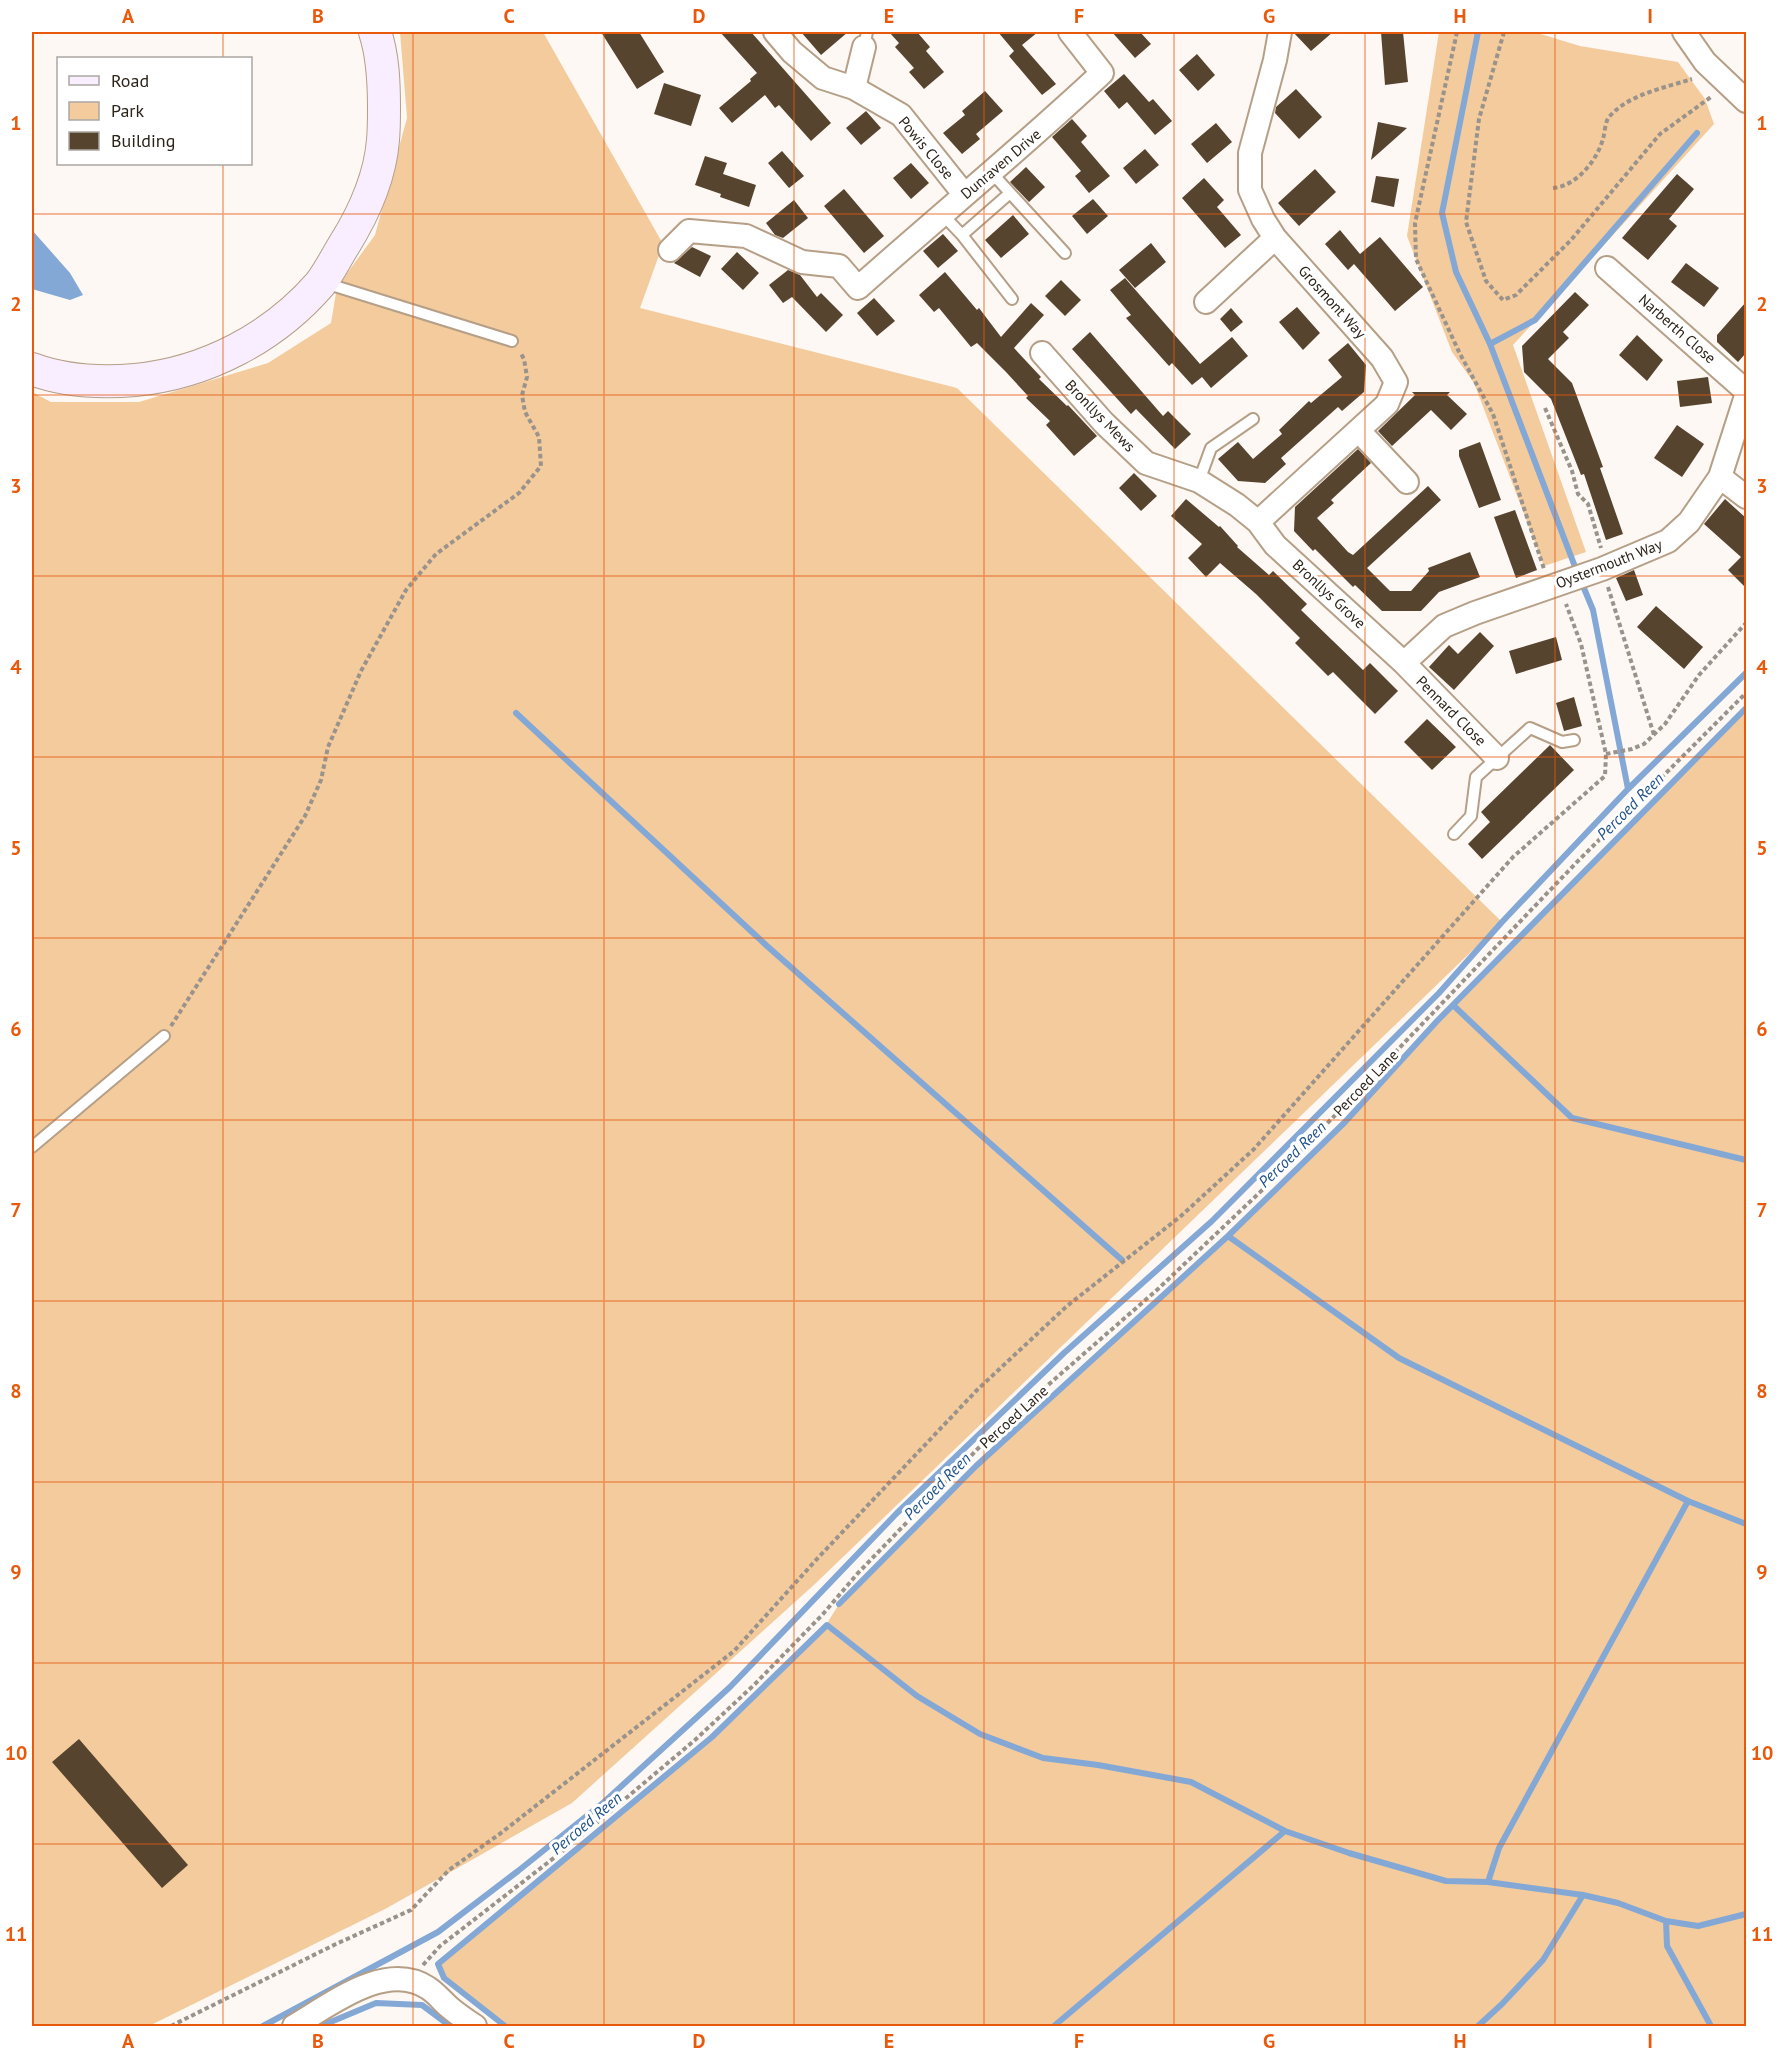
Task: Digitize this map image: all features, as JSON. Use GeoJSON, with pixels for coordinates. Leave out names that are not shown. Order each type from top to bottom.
{"type":"FeatureCollection","features":[{"type":"Feature","properties":{"kind":"street"},"geometry":{"type":"LineString","coordinates":[[32,369],[81,380],[120,381],[164,377],[204,364],[255,340],[294,312],[321,282],[362,218],[376,177],[383,140],[384,88],[380,46],[375,32]]}},
{"type":"Feature","properties":{"kind":"street","name":"Powis Close"},"geometry":{"type":"LineString","coordinates":[[775,32],[792,52],[823,78],[854,87],[901,115],[964,194]]}},
{"type":"Feature","properties":{"kind":"street","name":"Dunraven Drive"},"geometry":{"type":"LineString","coordinates":[[670,250],[689,231],[746,236],[802,262],[840,266],[858,288],[964,194],[1044,128],[1102,73],[1070,32]]}},
{"type":"Feature","properties":{"kind":"street","name":"Grosmont Way"},"geometry":{"type":"LineString","coordinates":[[1258,522],[1387,404],[1396,382],[1382,358],[1275,238],[1263,219],[1250,190],[1250,153],[1275,60],[1280,32]]}},
{"type":"Feature","properties":{"kind":"street"},"geometry":{"type":"LineString","coordinates":[[1684,32],[1705,62],[1740,90]]}},
{"type":"Feature","properties":{"kind":"street"},"geometry":{"type":"LineString","coordinates":[[854,87],[866,39]]}},
{"type":"Feature","properties":{"kind":"street"},"geometry":{"type":"LineString","coordinates":[[1206,302],[1275,238]]}},
{"type":"Feature","properties":{"kind":"street","name":"Narberth Close"},"geometry":{"type":"LineString","coordinates":[[1607,268],[1746,391]]}},
{"type":"Feature","properties":{"kind":"street","name":"Bronllys Mews"},"geometry":{"type":"LineString","coordinates":[[1042,353],[1104,423],[1146,463],[1199,481],[1258,522]]}},
{"type":"Feature","properties":{"kind":"street","name":"Oystermouth Way"},"geometry":{"type":"LineString","coordinates":[[1404,663],[1444,626],[1605,568],[1668,541],[1689,522],[1719,477],[1746,396]]}},
{"type":"Feature","properties":{"kind":"street"},"geometry":{"type":"LineString","coordinates":[[1359,431],[1407,482]]}},
{"type":"Feature","properties":{"kind":"street"},"geometry":{"type":"LineString","coordinates":[[1719,477],[1746,497]]}},
{"type":"Feature","properties":{"kind":"street","name":"Bronllys Grove"},"geometry":{"type":"LineString","coordinates":[[1258,522],[1275,545],[1404,663]]}},
{"type":"Feature","properties":{"kind":"street","name":"Pennard Close"},"geometry":{"type":"LineString","coordinates":[[1404,663],[1497,758]]}},
{"type":"Feature","properties":{"kind":"street"},"geometry":{"type":"LineString","coordinates":[[294,2026],[373,1982],[400,1979],[427,1988],[475,2026]]}},
{"type":"Feature","properties":{"kind":"lane"},"geometry":{"type":"LineString","coordinates":[[991,172],[1065,253]]}},
{"type":"Feature","properties":{"kind":"lane"},"geometry":{"type":"LineString","coordinates":[[962,235],[1010,193]]}},
{"type":"Feature","properties":{"kind":"lane"},"geometry":{"type":"LineString","coordinates":[[942,213],[1012,299]]}},
{"type":"Feature","properties":{"kind":"lane"},"geometry":{"type":"LineString","coordinates":[[321,282],[512,341]]}},
{"type":"Feature","properties":{"kind":"lane"},"geometry":{"type":"LineString","coordinates":[[1199,481],[1212,448],[1253,419]]}},
{"type":"Feature","properties":{"kind":"lane"},"geometry":{"type":"LineString","coordinates":[[1454,834],[1472,816],[1476,777],[1530,728],[1562,742],[1574,740]]}},
{"type":"Feature","properties":{"kind":"lane"},"geometry":{"type":"LineString","coordinates":[[32,1147],[164,1036]]}},
{"type":"Feature","properties":{"kind":"path"},"geometry":{"type":"LineString","coordinates":[[171,2026],[336,1944],[411,1910],[449,1870],[501,1833],[734,1651],[816,1560],[977,1390],[1067,1306],[1181,1216],[1254,1149],[1513,857],[1605,776],[1606,754],[1581,644],[1550,587],[1493,414],[1460,354],[1416,259],[1415,223],[1456,32]]}},
{"type":"Feature","properties":{"kind":"path"},"geometry":{"type":"LineString","coordinates":[[1504,32],[1479,120],[1466,222],[1486,281],[1503,300],[1516,295],[1571,240],[1660,134],[1740,90]]}},
{"type":"Feature","properties":{"kind":"path"},"geometry":{"type":"LineString","coordinates":[[1553,188],[1570,182],[1584,172],[1596,157],[1604,139],[1607,118],[1633,98],[1695,78],[1705,62]]}},
{"type":"Feature","properties":{"kind":"path"},"geometry":{"type":"LineString","coordinates":[[164,1036],[305,816],[321,780],[328,747],[356,682],[405,590],[436,554],[519,493],[541,466],[538,437],[525,412],[522,394],[527,377],[524,359],[512,341]]}},
{"type":"Feature","properties":{"kind":"path"},"geometry":{"type":"LineString","coordinates":[[1545,408],[1572,471],[1578,494],[1588,504],[1605,568],[1606,582],[1654,735]]}},
{"type":"Feature","properties":{"kind":"path"},"geometry":{"type":"LineString","coordinates":[[1606,754],[1632,749],[1644,744],[1654,735],[1665,724],[1699,675],[1746,623]]}},
{"type":"Feature","properties":{"kind":"path","name":"Percoed Lane"},"geometry":{"type":"LineString","coordinates":[[400,1979],[568,1847],[695,1740],[755,1684],[993,1433],[1158,1289],[1276,1177],[1576,863],[1746,693]]}},
{"type":"Feature","properties":{"kind":"green space"},"geometry":{"type":"Polygon","coordinates":[[[400,32],[543,32],[663,244],[640,308],[957,388],[1502,922],[816,1583],[572,1803],[387,1908],[149,2026],[32,2026],[32,392],[51,402],[139,402],[268,363],[331,323],[337,287],[375,235],[407,118],[400,32]]]}},
{"type":"Feature","properties":{"kind":"green space"},"geometry":{"type":"Polygon","coordinates":[[[1439,32],[1534,32],[1580,46],[1678,62],[1705,99],[1714,124],[1513,345],[1586,552],[1544,566],[1474,383],[1452,352],[1407,236],[1439,32]]]}},
{"type":"Feature","properties":{"kind":"green space"},"geometry":{"type":"Polygon","coordinates":[[[1746,708],[1746,2026],[505,2026],[444,1978],[438,1964],[712,1737],[826,1625],[839,1604],[976,1466],[1228,1236],[1345,1122],[1438,1020],[1746,708]]]}},
{"type":"Feature","properties":{"kind":"water"},"geometry":{"type":"Polygon","coordinates":[[[32,230],[70,273],[83,295],[70,300],[32,289],[32,230]]]}},
{"type":"Feature","properties":{"kind":"building"},"geometry":{"type":"Polygon","coordinates":[[[601,32],[639,32],[664,72],[637,89],[601,32]]]}},
{"type":"Feature","properties":{"kind":"building"},"geometry":{"type":"Polygon","coordinates":[[[720,32],[751,32],[831,123],[811,141],[779,105],[775,108],[765,95],[732,123],[719,108],[751,81],[750,79],[757,73],[720,32]]]}},
{"type":"Feature","properties":{"kind":"building"},"geometry":{"type":"Polygon","coordinates":[[[801,32],[848,32],[821,55],[801,32]]]}},
{"type":"Feature","properties":{"kind":"building"},"geometry":{"type":"Polygon","coordinates":[[[889,32],[917,32],[930,47],[926,51],[944,72],[924,89],[909,72],[914,68],[895,47],[899,43],[889,32]]]}},
{"type":"Feature","properties":{"kind":"building"},"geometry":{"type":"Polygon","coordinates":[[[998,32],[1038,32],[1022,45],[1056,84],[1042,95],[1009,56],[1014,51],[998,32]]]}},
{"type":"Feature","properties":{"kind":"building"},"geometry":{"type":"Polygon","coordinates":[[[1112,32],[1140,32],[1151,44],[1135,58],[1112,32]]]}},
{"type":"Feature","properties":{"kind":"building"},"geometry":{"type":"Polygon","coordinates":[[[1293,32],[1333,32],[1311,51],[1293,32]]]}},
{"type":"Feature","properties":{"kind":"building"},"geometry":{"type":"Polygon","coordinates":[[[1381,32],[1403,32],[1408,82],[1385,85],[1381,32]]]}},
{"type":"Feature","properties":{"kind":"building"},"geometry":{"type":"Polygon","coordinates":[[[1197,54],[1215,75],[1198,91],[1179,70],[1197,54]]]}},
{"type":"Feature","properties":{"kind":"building"},"geometry":{"type":"Polygon","coordinates":[[[1124,74],[1149,102],[1153,99],[1172,121],[1155,135],[1127,102],[1119,109],[1104,91],[1124,74]]]}},
{"type":"Feature","properties":{"kind":"building"},"geometry":{"type":"Polygon","coordinates":[[[664,83],[701,95],[691,126],[654,114],[664,83]]]}},
{"type":"Feature","properties":{"kind":"building"},"geometry":{"type":"Polygon","coordinates":[[[1296,89],[1322,117],[1299,139],[1275,113],[1276,107],[1296,89]]]}},
{"type":"Feature","properties":{"kind":"building"},"geometry":{"type":"Polygon","coordinates":[[[985,91],[1003,111],[976,134],[980,139],[962,154],[943,133],[965,115],[962,111],[985,91]]]}},
{"type":"Feature","properties":{"kind":"building"},"geometry":{"type":"Polygon","coordinates":[[[866,111],[881,128],[861,145],[846,128],[866,111]]]}},
{"type":"Feature","properties":{"kind":"building"},"geometry":{"type":"Polygon","coordinates":[[[1072,119],[1087,136],[1081,142],[1110,176],[1089,193],[1075,176],[1081,171],[1052,137],[1072,119]]]}},
{"type":"Feature","properties":{"kind":"building"},"geometry":{"type":"Polygon","coordinates":[[[1378,122],[1407,128],[1371,160],[1378,122]]]}},
{"type":"Feature","properties":{"kind":"building"},"geometry":{"type":"Polygon","coordinates":[[[1216,123],[1232,142],[1207,163],[1191,144],[1216,123]]]}},
{"type":"Feature","properties":{"kind":"building"},"geometry":{"type":"Polygon","coordinates":[[[1145,149],[1159,165],[1136,184],[1123,168],[1145,149]]]}},
{"type":"Feature","properties":{"kind":"building"},"geometry":{"type":"Polygon","coordinates":[[[782,151],[804,176],[789,188],[768,163],[782,151]]]}},
{"type":"Feature","properties":{"kind":"building"},"geometry":{"type":"Polygon","coordinates":[[[705,156],[727,163],[723,174],[756,185],[749,207],[695,185],[705,156]]]}},
{"type":"Feature","properties":{"kind":"building"},"geometry":{"type":"Polygon","coordinates":[[[911,163],[929,183],[911,199],[893,178],[911,163]]]}},
{"type":"Feature","properties":{"kind":"building"},"geometry":{"type":"Polygon","coordinates":[[[1026,167],[1045,187],[1029,202],[1010,182],[1026,167]]]}},
{"type":"Feature","properties":{"kind":"building"},"geometry":{"type":"Polygon","coordinates":[[[1315,169],[1336,192],[1299,226],[1278,203],[1315,169]]]}},
{"type":"Feature","properties":{"kind":"building"},"geometry":{"type":"Polygon","coordinates":[[[1677,174],[1694,189],[1669,219],[1677,226],[1648,260],[1622,238],[1677,174]]]}},
{"type":"Feature","properties":{"kind":"building"},"geometry":{"type":"Polygon","coordinates":[[[1376,176],[1399,179],[1394,207],[1371,202],[1376,176]]]}},
{"type":"Feature","properties":{"kind":"building"},"geometry":{"type":"Polygon","coordinates":[[[1204,178],[1224,200],[1217,207],[1241,235],[1225,248],[1182,198],[1204,178]]]}},
{"type":"Feature","properties":{"kind":"building"},"geometry":{"type":"Polygon","coordinates":[[[844,189],[884,236],[864,253],[824,206],[844,189]]]}},
{"type":"Feature","properties":{"kind":"building"},"geometry":{"type":"Polygon","coordinates":[[[1093,199],[1108,216],[1087,234],[1072,216],[1093,199]]]}},
{"type":"Feature","properties":{"kind":"building"},"geometry":{"type":"Polygon","coordinates":[[[794,200],[808,218],[783,238],[775,235],[766,223],[794,200]]]}},
{"type":"Feature","properties":{"kind":"building"},"geometry":{"type":"Polygon","coordinates":[[[1013,215],[1029,234],[1001,258],[985,240],[1013,215]]]}},
{"type":"Feature","properties":{"kind":"building"},"geometry":{"type":"Polygon","coordinates":[[[1340,230],[1360,254],[1380,237],[1423,287],[1395,311],[1354,264],[1348,270],[1325,244],[1340,230]]]}},
{"type":"Feature","properties":{"kind":"building"},"geometry":{"type":"Polygon","coordinates":[[[943,234],[958,251],[938,268],[923,251],[943,234]]]}},
{"type":"Feature","properties":{"kind":"building"},"geometry":{"type":"Polygon","coordinates":[[[1151,243],[1166,262],[1135,288],[1119,270],[1151,243]]]}},
{"type":"Feature","properties":{"kind":"building"},"geometry":{"type":"Polygon","coordinates":[[[692,247],[711,256],[700,277],[674,263],[692,247]]]}},
{"type":"Feature","properties":{"kind":"building"},"geometry":{"type":"Polygon","coordinates":[[[737,252],[759,273],[743,290],[721,269],[737,252]]]}},
{"type":"Feature","properties":{"kind":"building"},"geometry":{"type":"Polygon","coordinates":[[[1686,263],[1719,288],[1704,307],[1671,282],[1686,263]]]}},
{"type":"Feature","properties":{"kind":"building"},"geometry":{"type":"Polygon","coordinates":[[[788,270],[800,275],[817,297],[821,293],[843,315],[826,332],[792,297],[783,303],[769,285],[788,270]]]}},
{"type":"Feature","properties":{"kind":"building"},"geometry":{"type":"Polygon","coordinates":[[[945,272],[977,310],[979,308],[1001,337],[1031,303],[1044,315],[1014,348],[1041,377],[1039,379],[1097,436],[1074,456],[1046,425],[1050,421],[1026,398],[1028,396],[1006,372],[977,343],[971,347],[939,308],[934,312],[919,295],[945,272]]]}},
{"type":"Feature","properties":{"kind":"building"},"geometry":{"type":"Polygon","coordinates":[[[1125,278],[1200,364],[1232,337],[1248,356],[1211,388],[1202,377],[1192,385],[1172,363],[1169,366],[1126,318],[1131,315],[1110,290],[1125,278]]]}},
{"type":"Feature","properties":{"kind":"building"},"geometry":{"type":"Polygon","coordinates":[[[1061,280],[1081,300],[1065,316],[1045,296],[1061,280]]]}},
{"type":"Feature","properties":{"kind":"building"},"geometry":{"type":"Polygon","coordinates":[[[1575,292],[1589,305],[1563,332],[1569,338],[1548,359],[1572,383],[1603,467],[1600,468],[1623,534],[1606,540],[1584,474],[1581,475],[1551,399],[1524,372],[1522,346],[1575,292]]]}},
{"type":"Feature","properties":{"kind":"building"},"geometry":{"type":"Polygon","coordinates":[[[874,298],[895,321],[877,336],[857,313],[874,298]]]}},
{"type":"Feature","properties":{"kind":"building"},"geometry":{"type":"Polygon","coordinates":[[[1746,302],[1746,353],[1738,362],[1717,342],[1717,335],[1746,302]]]}},
{"type":"Feature","properties":{"kind":"building"},"geometry":{"type":"Polygon","coordinates":[[[1297,307],[1320,333],[1303,350],[1279,322],[1297,307]]]}},
{"type":"Feature","properties":{"kind":"building"},"geometry":{"type":"Polygon","coordinates":[[[1231,308],[1243,322],[1231,332],[1220,319],[1231,308]]]}},
{"type":"Feature","properties":{"kind":"building"},"geometry":{"type":"Polygon","coordinates":[[[1090,332],[1163,416],[1168,411],[1191,434],[1175,449],[1136,409],[1131,414],[1072,349],[1090,332]]]}},
{"type":"Feature","properties":{"kind":"building"},"geometry":{"type":"Polygon","coordinates":[[[1637,335],[1663,360],[1647,381],[1619,355],[1637,335]]]}},
{"type":"Feature","properties":{"kind":"building"},"geometry":{"type":"Polygon","coordinates":[[[1348,343],[1366,365],[1364,392],[1342,411],[1338,407],[1281,458],[1286,464],[1265,483],[1238,481],[1218,459],[1238,442],[1253,459],[1282,434],[1279,430],[1309,401],[1311,403],[1342,377],[1328,360],[1348,343]]]}},
{"type":"Feature","properties":{"kind":"building"},"geometry":{"type":"Polygon","coordinates":[[[1708,377],[1712,403],[1680,407],[1677,381],[1708,377]]]}},
{"type":"Feature","properties":{"kind":"building"},"geometry":{"type":"Polygon","coordinates":[[[1412,392],[1450,392],[1447,395],[1467,414],[1451,430],[1431,410],[1392,446],[1378,431],[1415,395],[1412,392]]]}},
{"type":"Feature","properties":{"kind":"building"},"geometry":{"type":"Polygon","coordinates":[[[1677,425],[1704,444],[1682,477],[1654,458],[1677,425]]]}},
{"type":"Feature","properties":{"kind":"building"},"geometry":{"type":"Polygon","coordinates":[[[1480,442],[1501,500],[1479,508],[1459,456],[1459,450],[1480,442]]]}},
{"type":"Feature","properties":{"kind":"building"},"geometry":{"type":"Polygon","coordinates":[[[1358,449],[1371,463],[1331,500],[1334,503],[1317,518],[1348,552],[1353,555],[1428,486],[1441,500],[1367,568],[1390,591],[1411,591],[1429,571],[1428,568],[1470,552],[1480,577],[1439,592],[1421,611],[1382,611],[1355,585],[1353,587],[1315,549],[1313,551],[1294,531],[1295,507],[1358,449]]]}},
{"type":"Feature","properties":{"kind":"building"},"geometry":{"type":"Polygon","coordinates":[[[1134,473],[1157,496],[1141,511],[1119,488],[1134,473]]]}},
{"type":"Feature","properties":{"kind":"building"},"geometry":{"type":"Polygon","coordinates":[[[1186,499],[1220,526],[1237,547],[1269,575],[1273,571],[1307,604],[1301,610],[1363,670],[1370,663],[1398,691],[1375,714],[1333,672],[1328,676],[1295,643],[1300,638],[1256,594],[1220,563],[1206,577],[1188,558],[1202,544],[1171,516],[1186,499]]]}},
{"type":"Feature","properties":{"kind":"building"},"geometry":{"type":"Polygon","coordinates":[[[1725,499],[1746,518],[1746,588],[1728,570],[1741,557],[1704,524],[1725,499]]]}},
{"type":"Feature","properties":{"kind":"building"},"geometry":{"type":"Polygon","coordinates":[[[1515,510],[1537,570],[1516,578],[1494,517],[1515,510]]]}},
{"type":"Feature","properties":{"kind":"building"},"geometry":{"type":"Polygon","coordinates":[[[1634,570],[1643,595],[1626,601],[1616,578],[1634,570]]]}},
{"type":"Feature","properties":{"kind":"building"},"geometry":{"type":"Polygon","coordinates":[[[1656,606],[1703,647],[1684,669],[1637,627],[1656,606]]]}},
{"type":"Feature","properties":{"kind":"building"},"geometry":{"type":"Polygon","coordinates":[[[1480,632],[1494,646],[1454,690],[1429,667],[1449,645],[1458,654],[1480,632]]]}},
{"type":"Feature","properties":{"kind":"building"},"geometry":{"type":"Polygon","coordinates":[[[1556,637],[1562,660],[1516,674],[1509,651],[1556,637]]]}},
{"type":"Feature","properties":{"kind":"building"},"geometry":{"type":"Polygon","coordinates":[[[1574,697],[1582,726],[1564,731],[1556,703],[1574,697]]]}},
{"type":"Feature","properties":{"kind":"building"},"geometry":{"type":"Polygon","coordinates":[[[1427,719],[1456,747],[1432,770],[1404,742],[1427,719]]]}},
{"type":"Feature","properties":{"kind":"building"},"geometry":{"type":"Polygon","coordinates":[[[1550,745],[1574,770],[1482,859],[1468,844],[1490,822],[1481,812],[1550,745]]]}},
{"type":"Feature","properties":{"kind":"building"},"geometry":{"type":"Polygon","coordinates":[[[79,1739],[188,1865],[162,1888],[52,1762],[79,1739]]]}},
{"type":"Feature","properties":{"kind":"waterway"},"geometry":{"type":"LineString","coordinates":[[1478,32],[1442,213],[1456,272],[1490,344],[1577,572]]}},
{"type":"Feature","properties":{"kind":"waterway"},"geometry":{"type":"LineString","coordinates":[[1490,344],[1535,320],[1697,133]]}},
{"type":"Feature","properties":{"kind":"waterway"},"geometry":{"type":"LineString","coordinates":[[1581,581],[1593,610],[1628,789]]}},
{"type":"Feature","properties":{"kind":"waterway"},"geometry":{"type":"LineString","coordinates":[[263,2026],[438,1932],[604,1802],[730,1687],[897,1513],[1064,1353],[1212,1221],[1439,993],[1502,922],[1628,789],[1746,673]]}},
{"type":"Feature","properties":{"kind":"waterway","name":"Percoed Reen"},"geometry":{"type":"LineString","coordinates":[[839,1604],[976,1466],[1228,1236],[1345,1122],[1438,1020],[1746,708]]}},
{"type":"Feature","properties":{"kind":"waterway"},"geometry":{"type":"LineString","coordinates":[[516,713],[767,946],[1122,1260]]}},
{"type":"Feature","properties":{"kind":"waterway"},"geometry":{"type":"LineString","coordinates":[[1453,1005],[1572,1118],[1746,1160]]}},
{"type":"Feature","properties":{"kind":"waterway"},"geometry":{"type":"LineString","coordinates":[[1228,1236],[1399,1358],[1688,1501],[1746,1524]]}},
{"type":"Feature","properties":{"kind":"waterway"},"geometry":{"type":"LineString","coordinates":[[1488,1882],[1499,1848],[1688,1501]]}},
{"type":"Feature","properties":{"kind":"waterway"},"geometry":{"type":"LineString","coordinates":[[505,2026],[444,1978],[438,1964],[712,1737],[827,1625],[917,1696],[980,1734],[1043,1758],[1098,1765],[1191,1782],[1285,1831],[1349,1853],[1446,1881],[1488,1882],[1583,1895],[1618,1903],[1666,1921],[1698,1926],[1746,1914]]}},
{"type":"Feature","properties":{"kind":"waterway"},"geometry":{"type":"LineString","coordinates":[[1054,2026],[1285,1831]]}},
{"type":"Feature","properties":{"kind":"waterway"},"geometry":{"type":"LineString","coordinates":[[1478,2026],[1543,1960],[1583,1895]]}},
{"type":"Feature","properties":{"kind":"waterway"},"geometry":{"type":"LineString","coordinates":[[1666,1921],[1667,1946],[1711,2026]]}},
{"type":"Feature","properties":{"kind":"waterway"},"geometry":{"type":"LineString","coordinates":[[321,2026],[376,2003],[422,2005],[450,2026]]}}]}
